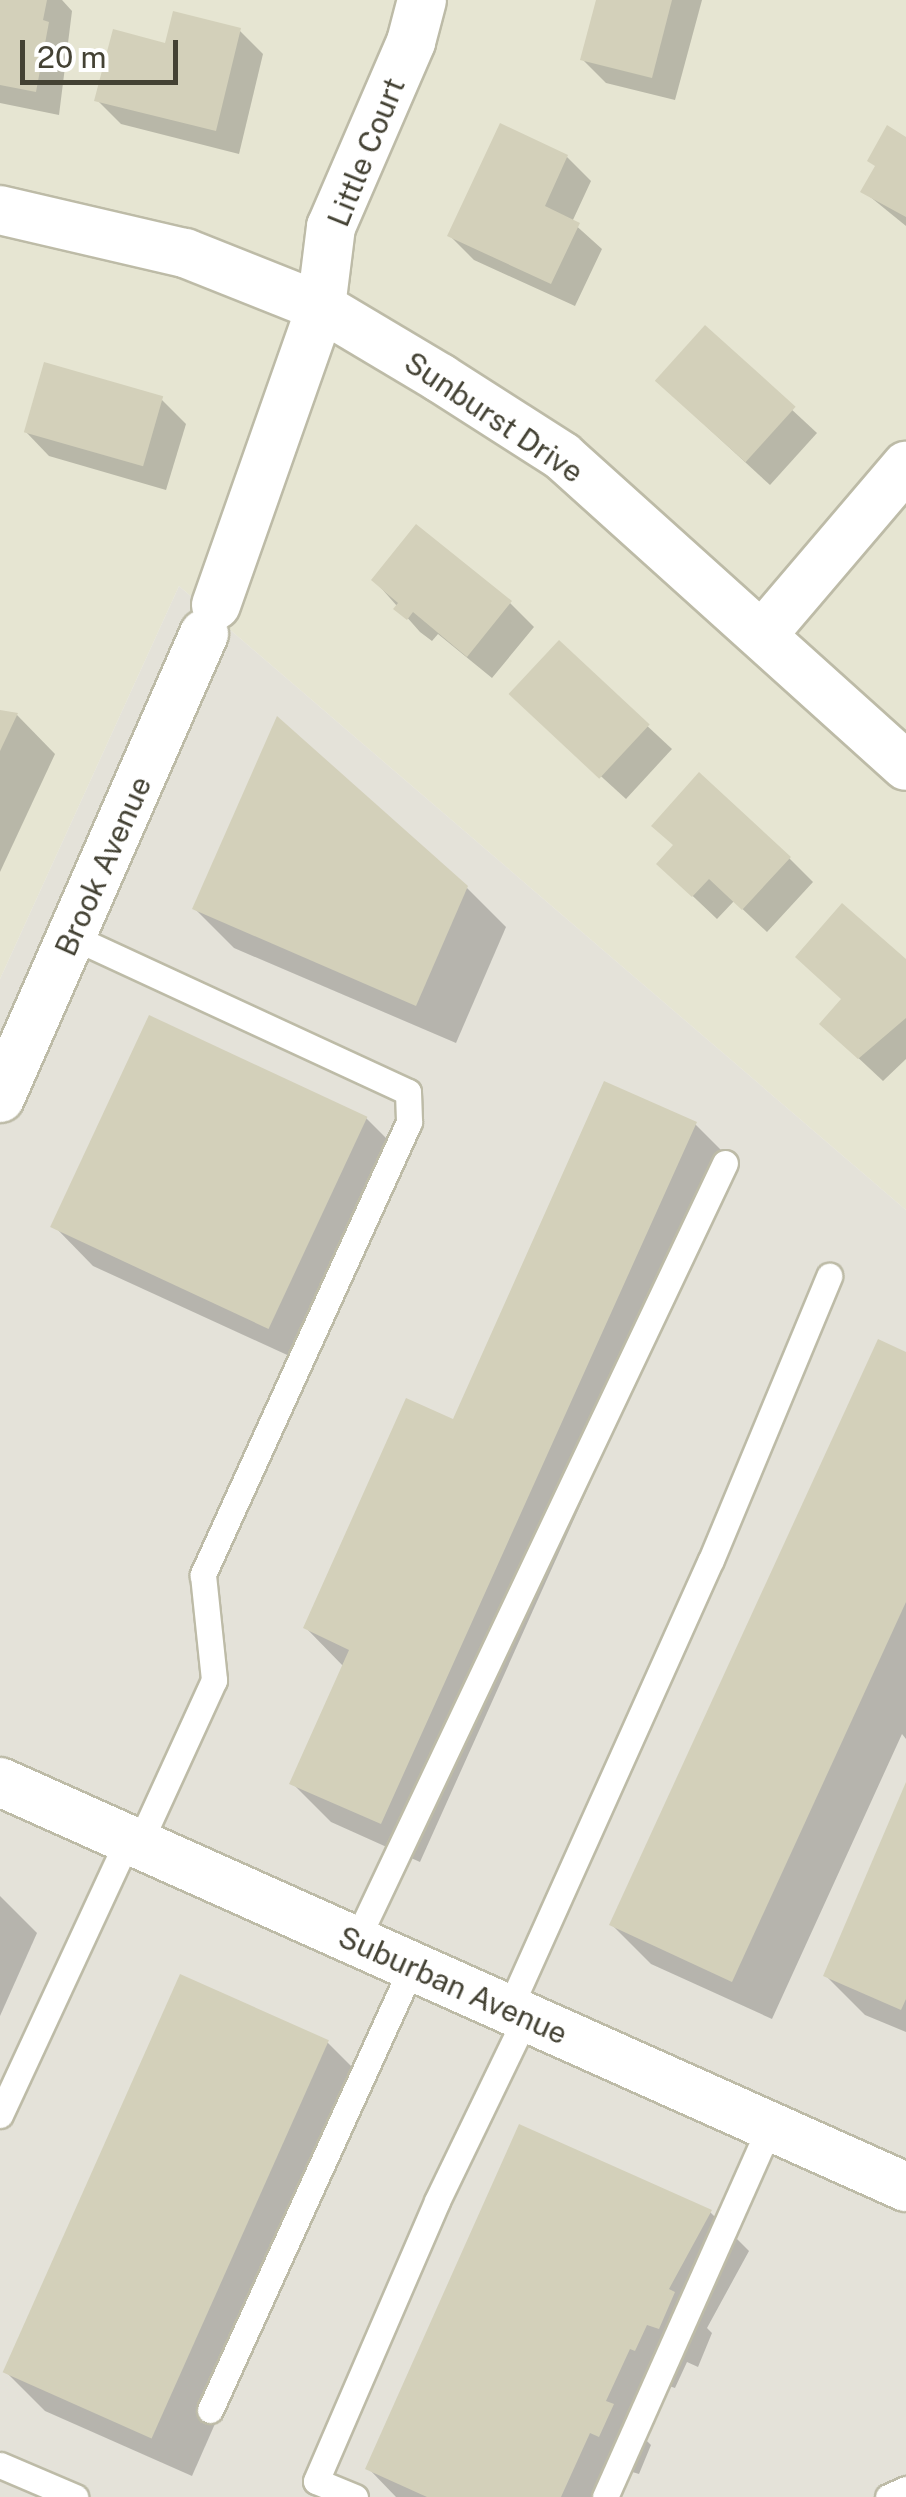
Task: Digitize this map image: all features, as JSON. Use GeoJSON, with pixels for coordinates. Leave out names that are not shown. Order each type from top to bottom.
{"type":"FeatureCollection","features":[{"type":"Feature","properties":{"kind":"street","name":"Little Court"},"geometry":{"type":"LineString","coordinates":[[321,308],[332,227],[412,42],[422,0]]}},
{"type":"Feature","properties":{"kind":"street","name":"Sunburst Drive"},"geometry":{"type":"LineString","coordinates":[[0,210],[185,253],[321,308],[562,456],[906,766]]}},
{"type":"Feature","properties":{"kind":"street","name":"Brook Avenue"},"geometry":{"type":"LineString","coordinates":[[0,1098],[210,619],[321,308]]}},
{"type":"Feature","properties":{"kind":"street"},"geometry":{"type":"LineString","coordinates":[[763,634],[906,466]]}},
{"type":"Feature","properties":{"kind":"street","name":"Suburban Avenue"},"geometry":{"type":"LineString","coordinates":[[0,1782],[906,2188]]}},
{"type":"Feature","properties":{"kind":"lane"},"geometry":{"type":"LineString","coordinates":[[0,2115],[214,1680],[203,1575],[409,1122],[408,1092],[73,937]]}},
{"type":"Feature","properties":{"kind":"lane"},"geometry":{"type":"LineString","coordinates":[[356,1941],[725,1162]]}},
{"type":"Feature","properties":{"kind":"lane"},"geometry":{"type":"LineString","coordinates":[[355,2497],[316,2481],[829,1276]]}},
{"type":"Feature","properties":{"kind":"lane"},"geometry":{"type":"LineString","coordinates":[[210,2410],[412,1966]]}},
{"type":"Feature","properties":{"kind":"lane"},"geometry":{"type":"LineString","coordinates":[[604,2497],[770,2126]]}},
{"type":"Feature","properties":{"kind":"lane"},"geometry":{"type":"LineString","coordinates":[[0,2465],[75,2497]]}},
{"type":"Feature","properties":{"kind":"lane"},"geometry":{"type":"LineString","coordinates":[[888,2497],[906,2489]]}},
{"type":"Feature","properties":{"kind":"shaded area"},"geometry":{"type":"Polygon","coordinates":[[[0,0],[906,0],[906,1210],[179,586],[0,979],[0,0]]]}},
{"type":"Feature","properties":{"kind":"shaded area"},"geometry":{"type":"Polygon","coordinates":[[[179,586],[906,1210],[906,2497],[0,2497],[0,979],[179,586]]]}},
{"type":"Feature","properties":{"kind":"building"},"geometry":{"type":"Polygon","coordinates":[[[0,0],[47,0],[43,20],[49,22],[36,92],[0,85],[0,0]]]}},
{"type":"Feature","properties":{"kind":"building"},"geometry":{"type":"Polygon","coordinates":[[[596,0],[672,0],[652,78],[580,60],[596,0]]]}},
{"type":"Feature","properties":{"kind":"building"},"geometry":{"type":"Polygon","coordinates":[[[173,11],[241,28],[216,131],[94,101],[113,29],[165,43],[173,11]]]}},
{"type":"Feature","properties":{"kind":"building"},"geometry":{"type":"Polygon","coordinates":[[[500,123],[568,155],[545,206],[580,223],[551,284],[447,236],[500,123]]]}},
{"type":"Feature","properties":{"kind":"building"},"geometry":{"type":"Polygon","coordinates":[[[887,125],[906,137],[906,217],[860,192],[875,166],[867,161],[887,125]]]}},
{"type":"Feature","properties":{"kind":"building"},"geometry":{"type":"Polygon","coordinates":[[[705,325],[796,407],[745,462],[655,381],[705,325]]]}},
{"type":"Feature","properties":{"kind":"building"},"geometry":{"type":"Polygon","coordinates":[[[44,362],[163,396],[143,466],[24,432],[44,362]]]}},
{"type":"Feature","properties":{"kind":"building"},"geometry":{"type":"Polygon","coordinates":[[[416,524],[512,601],[467,657],[413,612],[407,620],[393,609],[398,603],[371,580],[416,524]]]}},
{"type":"Feature","properties":{"kind":"building"},"geometry":{"type":"Polygon","coordinates":[[[559,640],[650,725],[599,779],[509,694],[559,640]]]}},
{"type":"Feature","properties":{"kind":"building"},"geometry":{"type":"Polygon","coordinates":[[[0,710],[18,713],[0,751],[0,710]]]}},
{"type":"Feature","properties":{"kind":"building"},"geometry":{"type":"Polygon","coordinates":[[[277,716],[468,886],[416,1006],[192,909],[277,716]]]}},
{"type":"Feature","properties":{"kind":"building"},"geometry":{"type":"Polygon","coordinates":[[[699,772],[791,857],[742,910],[709,879],[692,897],[656,864],[673,845],[651,826],[699,772]]]}},
{"type":"Feature","properties":{"kind":"building"},"geometry":{"type":"Polygon","coordinates":[[[842,903],[906,959],[906,1018],[858,1059],[819,1024],[841,999],[795,957],[842,903]]]}},
{"type":"Feature","properties":{"kind":"building"},"geometry":{"type":"Polygon","coordinates":[[[149,1015],[367,1117],[269,1329],[50,1227],[149,1015]]]}},
{"type":"Feature","properties":{"kind":"building"},"geometry":{"type":"Polygon","coordinates":[[[604,1081],[697,1122],[381,1824],[289,1784],[349,1650],[303,1628],[406,1398],[453,1419],[604,1081]]]}},
{"type":"Feature","properties":{"kind":"building"},"geometry":{"type":"Polygon","coordinates":[[[878,1339],[906,1352],[906,1602],[732,1982],[609,1925],[878,1339]]]}},
{"type":"Feature","properties":{"kind":"building"},"geometry":{"type":"Polygon","coordinates":[[[906,1782],[906,1999],[901,2010],[823,1976],[906,1782]]]}},
{"type":"Feature","properties":{"kind":"building"},"geometry":{"type":"Polygon","coordinates":[[[180,1974],[329,2040],[152,2439],[3,2372],[180,1974]]]}},
{"type":"Feature","properties":{"kind":"building"},"geometry":{"type":"Polygon","coordinates":[[[519,2124],[712,2210],[669,2289],[675,2292],[659,2329],[647,2325],[635,2351],[630,2349],[606,2401],[614,2404],[599,2437],[590,2433],[561,2497],[427,2497],[365,2469],[519,2124]]]}}]}
